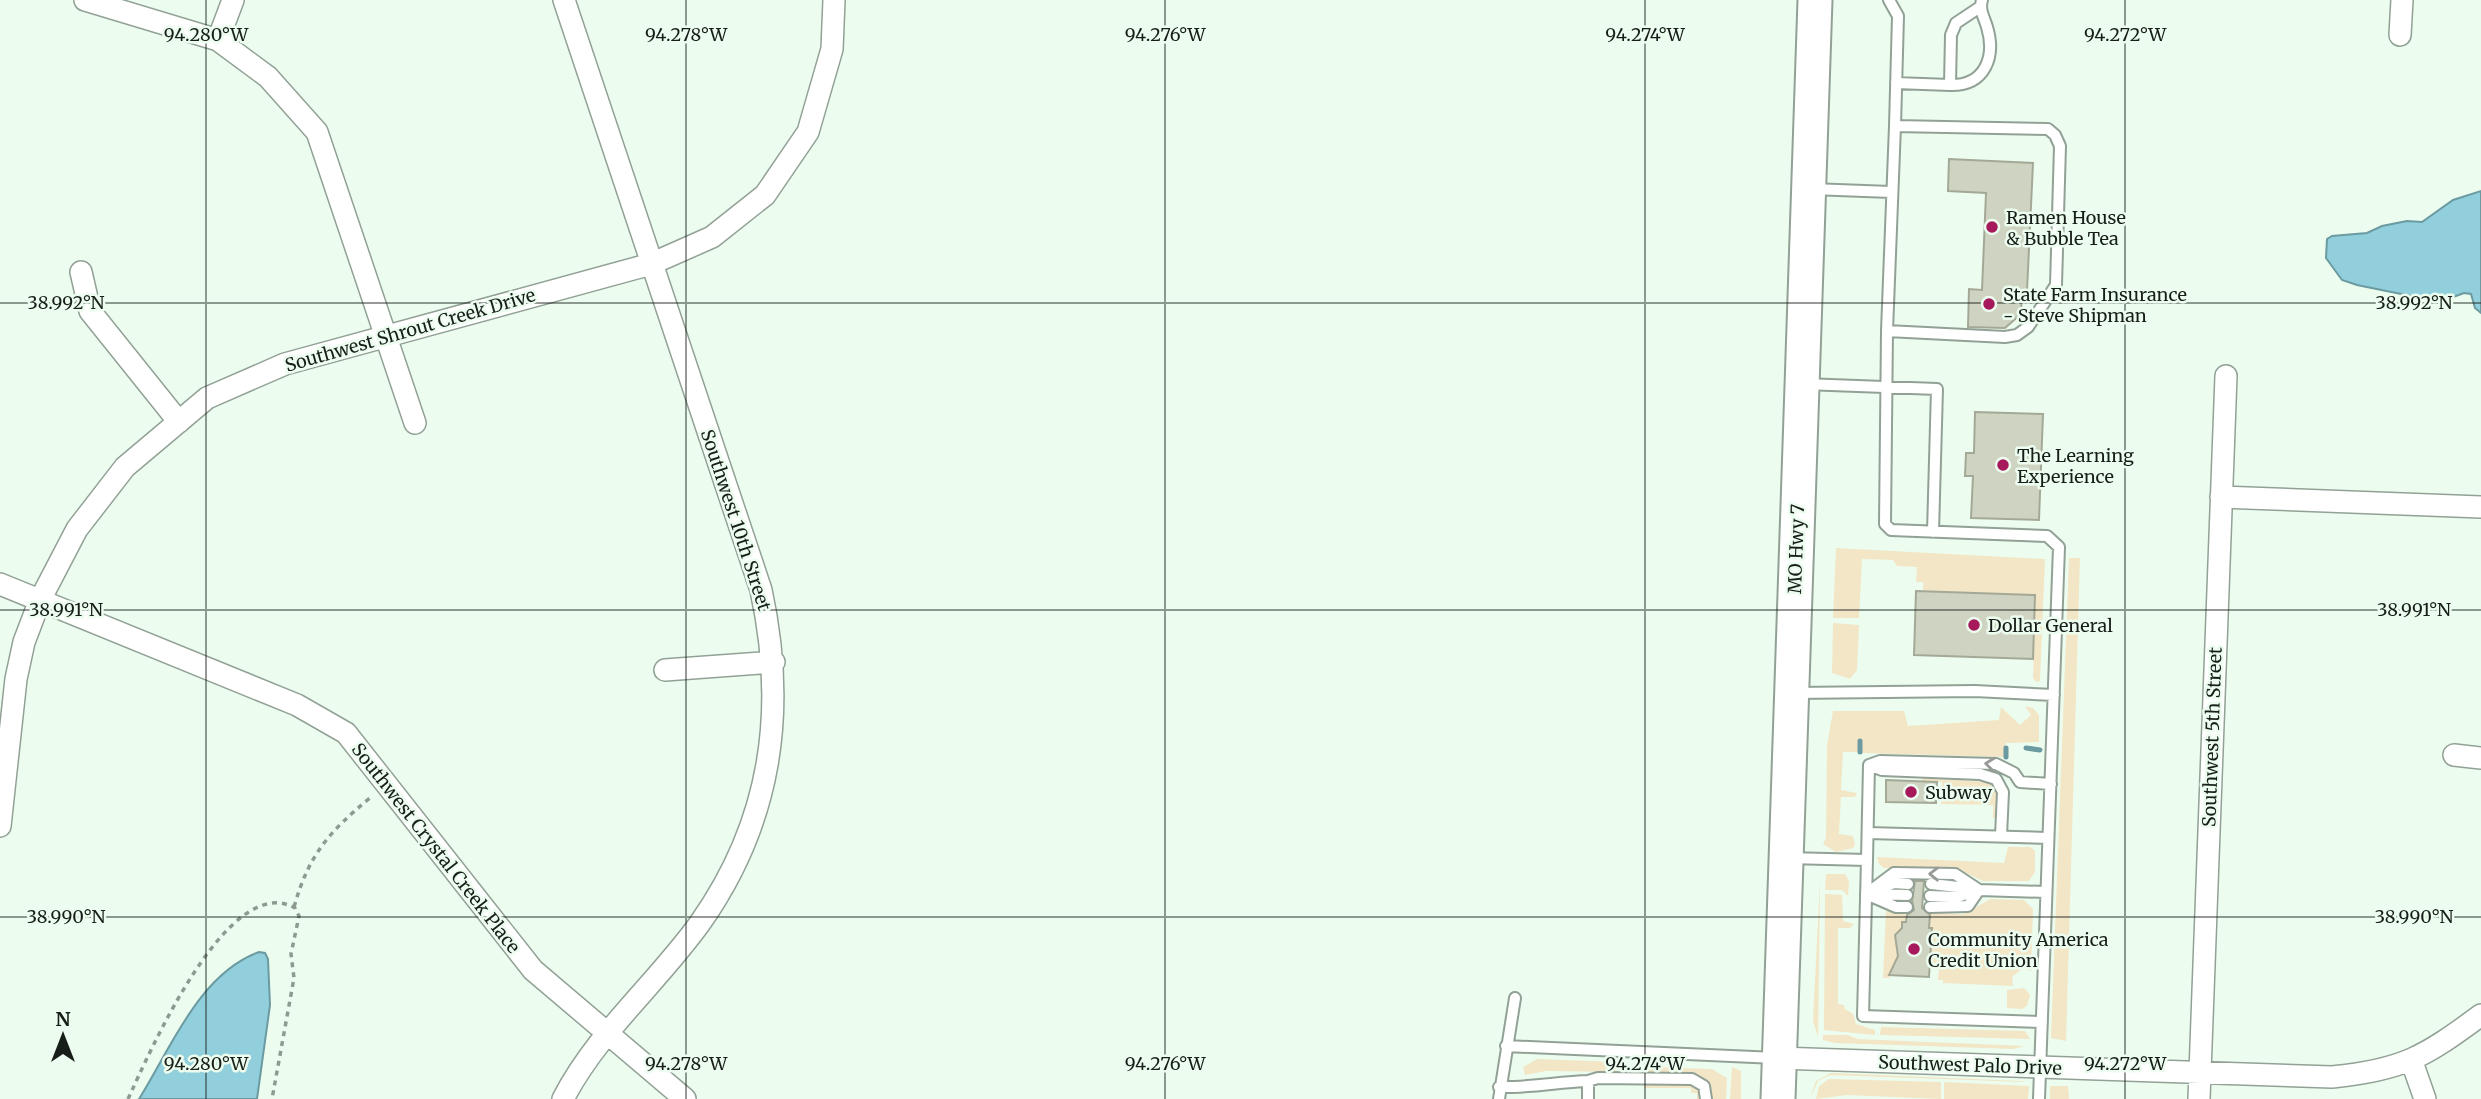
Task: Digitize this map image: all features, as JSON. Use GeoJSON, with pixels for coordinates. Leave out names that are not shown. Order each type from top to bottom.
{"type":"FeatureCollection","features":[{"type":"Feature","properties":{"kind":"main road","name":"MO Hwy 7"},"geometry":{"type":"LineString","coordinates":[[1778,1099],[1815,0]]}},
{"type":"Feature","properties":{"kind":"street"},"geometry":{"type":"LineString","coordinates":[[85,0],[218,40],[268,77],[317,132],[415,423]]}},
{"type":"Feature","properties":{"kind":"street"},"geometry":{"type":"LineString","coordinates":[[218,40],[233,0]]}},
{"type":"Feature","properties":{"kind":"street","name":"Southwest 10th Street"},"geometry":{"type":"LineString","coordinates":[[563,1099],[608,1032],[699,924],[741,851],[752,824],[768,767],[774,728],[774,663],[761,590],[564,0]]}},
{"type":"Feature","properties":{"kind":"street"},"geometry":{"type":"LineString","coordinates":[[650,264],[712,237],[765,195],[808,132],[832,49],[834,0]]}},
{"type":"Feature","properties":{"kind":"street"},"geometry":{"type":"LineString","coordinates":[[2400,35],[2402,0]]}},
{"type":"Feature","properties":{"kind":"street","name":"Southwest Shrout Creek Drive"},"geometry":{"type":"LineString","coordinates":[[0,827],[16,679],[24,642],[40,600],[94,503],[125,467],[207,398],[285,364],[650,264]]}},
{"type":"Feature","properties":{"kind":"street"},"geometry":{"type":"LineString","coordinates":[[81,272],[90,312],[179,422]]}},
{"type":"Feature","properties":{"kind":"street","name":"Southwest 5th Street"},"geometry":{"type":"LineString","coordinates":[[2199,1099],[2226,376]]}},
{"type":"Feature","properties":{"kind":"street"},"geometry":{"type":"LineString","coordinates":[[2221,497],[2481,507]]}},
{"type":"Feature","properties":{"kind":"street","name":"Southwest Crystal Creek Place"},"geometry":{"type":"LineString","coordinates":[[0,584],[297,705],[346,733],[533,970],[685,1099]]}},
{"type":"Feature","properties":{"kind":"street"},"geometry":{"type":"LineString","coordinates":[[665,670],[774,663]]}},
{"type":"Feature","properties":{"kind":"street"},"geometry":{"type":"LineString","coordinates":[[2454,755],[2481,758]]}},
{"type":"Feature","properties":{"kind":"street","name":"Southwest Palo Drive"},"geometry":{"type":"LineString","coordinates":[[1779,1058],[2332,1077],[2375,1073],[2412,1062],[2481,1015]]}},
{"type":"Feature","properties":{"kind":"street"},"geometry":{"type":"LineString","coordinates":[[2412,1062],[2425,1099]]}},
{"type":"Feature","properties":{"kind":"lane"},"geometry":{"type":"LineString","coordinates":[[1889,0],[1898,16],[1885,387],[1885,524],[1891,530],[2047,536],[2055,541],[2060,557],[2039,1099]]}},
{"type":"Feature","properties":{"kind":"lane"},"geometry":{"type":"LineString","coordinates":[[1896,83],[1966,86],[1982,74],[1989,61],[1988,29],[1981,4],[1955,23],[1951,35],[1951,85]]}},
{"type":"Feature","properties":{"kind":"lane"},"geometry":{"type":"LineString","coordinates":[[1887,331],[2017,335],[2028,327],[2056,285],[2060,146],[2055,135],[2048,130],[1895,126]]}},
{"type":"Feature","properties":{"kind":"lane"},"geometry":{"type":"LineString","coordinates":[[1808,189],[1891,192]]}},
{"type":"Feature","properties":{"kind":"lane"},"geometry":{"type":"LineString","coordinates":[[1801,384],[1937,389],[1933,532]]}},
{"type":"Feature","properties":{"kind":"lane"},"geometry":{"type":"LineString","coordinates":[[1791,693],[1975,691],[2054,695]]}},
{"type":"Feature","properties":{"kind":"lane"},"geometry":{"type":"LineString","coordinates":[[1869,765],[1880,761],[1996,764],[2014,773],[2020,782],[2050,784]]}},
{"type":"Feature","properties":{"kind":"lane"},"geometry":{"type":"LineString","coordinates":[[1869,765],[1863,1016],[2042,1021]]}},
{"type":"Feature","properties":{"kind":"lane"},"geometry":{"type":"LineString","coordinates":[[1869,765],[1882,770],[1980,774],[1996,779],[2003,792],[2001,836]]}},
{"type":"Feature","properties":{"kind":"lane"},"geometry":{"type":"LineString","coordinates":[[1868,833],[2048,838]]}},
{"type":"Feature","properties":{"kind":"lane"},"geometry":{"type":"LineString","coordinates":[[1785,858],[1867,860]]}},
{"type":"Feature","properties":{"kind":"lane"},"geometry":{"type":"LineString","coordinates":[[1866,894],[1894,873],[1955,874],[1979,890]]}},
{"type":"Feature","properties":{"kind":"lane"},"geometry":{"type":"LineString","coordinates":[[1894,884],[1907,895],[1896,906],[1866,894],[1894,884]]}},
{"type":"Feature","properties":{"kind":"lane"},"geometry":{"type":"LineString","coordinates":[[1979,890],[1968,906],[1930,896],[1960,885],[1979,890],[2046,892]]}},
{"type":"Feature","properties":{"kind":"lane"},"geometry":{"type":"LineString","coordinates":[[1515,998],[1499,1093],[1545,1082],[1588,1082],[1598,1078],[1692,1079],[1704,1086],[1706,1099]]}},
{"type":"Feature","properties":{"kind":"lane"},"geometry":{"type":"LineString","coordinates":[[1506,1046],[1779,1058]]}},
{"type":"Feature","properties":{"kind":"lane"},"geometry":{"type":"LineString","coordinates":[[1588,1082],[1588,1099]]}},
{"type":"Feature","properties":{"kind":"path"},"geometry":{"type":"LineString","coordinates":[[294,907],[303,876],[313,856],[375,793]]}},
{"type":"Feature","properties":{"kind":"path"},"geometry":{"type":"LineString","coordinates":[[128,1099],[190,975],[205,954],[237,920],[260,905],[282,902],[294,907],[299,916],[291,954],[294,978],[272,1099]]}},
{"type":"Feature","properties":{"kind":"shaded area"},"geometry":{"type":"Polygon","coordinates":[[[1836,548],[2045,559],[2040,681],[2036,682],[2033,678],[2035,595],[1923,591],[1923,582],[1916,582],[1917,567],[1897,566],[1893,560],[1862,559],[1859,618],[1833,618],[1836,548]]]}},
{"type":"Feature","properties":{"kind":"shaded area"},"geometry":{"type":"Polygon","coordinates":[[[2069,558],[2080,558],[2066,1041],[2051,1038],[2069,558]]]}},
{"type":"Feature","properties":{"kind":"shaded area"},"geometry":{"type":"Polygon","coordinates":[[[1833,623],[1859,625],[1857,670],[1850,679],[1832,673],[1833,623]]]}},
{"type":"Feature","properties":{"kind":"shaded area"},"geometry":{"type":"Polygon","coordinates":[[[2025,706],[2033,708],[2039,715],[2039,742],[2006,743],[2004,757],[1862,753],[1861,742],[1859,752],[1843,752],[1841,790],[1857,793],[1855,797],[1841,797],[1839,834],[1853,836],[1855,844],[1853,848],[1836,852],[1823,844],[1826,838],[1827,745],[1833,711],[1904,711],[1908,726],[1999,720],[2001,707],[2020,725],[2031,715],[2025,706]]]}},
{"type":"Feature","properties":{"kind":"shaded area"},"geometry":{"type":"Polygon","coordinates":[[[1922,778],[1991,782],[1997,789],[1997,818],[1993,818],[1993,805],[1941,804],[1942,782],[1922,781],[1922,778]]]}},
{"type":"Feature","properties":{"kind":"shaded area"},"geometry":{"type":"Polygon","coordinates":[[[2008,847],[2030,847],[2035,851],[2035,872],[2029,881],[1983,881],[1960,870],[1884,868],[1877,857],[2004,863],[2008,847]]]}},
{"type":"Feature","properties":{"kind":"shaded area"},"geometry":{"type":"Polygon","coordinates":[[[1826,874],[1845,874],[1849,881],[1848,896],[1842,890],[1825,890],[1826,874]]]}},
{"type":"Feature","properties":{"kind":"shaded area"},"geometry":{"type":"Polygon","coordinates":[[[1820,880],[1820,889],[1818,1037],[1813,1021],[1820,880]]]}},
{"type":"Feature","properties":{"kind":"shaded area"},"geometry":{"type":"Polygon","coordinates":[[[1825,894],[1842,895],[1843,921],[1854,924],[1850,928],[1838,928],[1838,1004],[1844,1005],[1845,1009],[1853,1014],[1856,1024],[1875,1030],[1875,1035],[1824,1030],[1825,894]]]}},
{"type":"Feature","properties":{"kind":"shaded area"},"geometry":{"type":"Polygon","coordinates":[[[1990,899],[2024,900],[2033,909],[2031,971],[2023,968],[2012,977],[2013,986],[1943,983],[1943,980],[1938,980],[1939,967],[1929,967],[1932,929],[1926,928],[1925,922],[1902,922],[1902,932],[1895,936],[1899,958],[1889,978],[1883,978],[1886,911],[1964,914],[1990,899]]]}},
{"type":"Feature","properties":{"kind":"shaded area"},"geometry":{"type":"Polygon","coordinates":[[[2024,988],[2030,995],[2027,1006],[2022,1009],[2007,1008],[2007,990],[2024,988]]]}},
{"type":"Feature","properties":{"kind":"shaded area"},"geometry":{"type":"Polygon","coordinates":[[[1881,1027],[2025,1031],[2030,1039],[1880,1035],[1881,1027]]]}},
{"type":"Feature","properties":{"kind":"shaded area"},"geometry":{"type":"Polygon","coordinates":[[[1823,1035],[1848,1035],[1857,1039],[2025,1046],[2013,1049],[1835,1043],[1823,1040],[1823,1035]]]}},
{"type":"Feature","properties":{"kind":"shaded area"},"geometry":{"type":"Polygon","coordinates":[[[1537,1059],[1617,1062],[1616,1072],[1546,1071],[1525,1075],[1523,1067],[1537,1059]]]}},
{"type":"Feature","properties":{"kind":"shaded area"},"geometry":{"type":"Polygon","coordinates":[[[1622,1066],[1712,1069],[1727,1078],[1726,1099],[1712,1099],[1710,1085],[1697,1074],[1623,1072],[1622,1066]]]}},
{"type":"Feature","properties":{"kind":"shaded area"},"geometry":{"type":"Polygon","coordinates":[[[1732,1067],[1741,1071],[1741,1099],[1730,1099],[1732,1067]]]}},
{"type":"Feature","properties":{"kind":"shaded area"},"geometry":{"type":"Polygon","coordinates":[[[1831,1073],[2024,1082],[1830,1075],[1818,1081],[1810,1099],[1816,1081],[1831,1073]]]}},
{"type":"Feature","properties":{"kind":"shaded area"},"geometry":{"type":"Polygon","coordinates":[[[1829,1079],[1941,1082],[1941,1099],[1847,1095],[1816,1099],[1819,1086],[1829,1079]]]}},
{"type":"Feature","properties":{"kind":"shaded area"},"geometry":{"type":"Polygon","coordinates":[[[1944,1082],[2029,1086],[2028,1099],[1944,1099],[1944,1082]]]}},
{"type":"Feature","properties":{"kind":"shaded area"},"geometry":{"type":"Polygon","coordinates":[[[1644,1083],[1689,1084],[1699,1090],[1701,1099],[1697,1099],[1697,1093],[1691,1093],[1691,1088],[1644,1088],[1644,1083]]]}},
{"type":"Feature","properties":{"kind":"shaded area"},"geometry":{"type":"Polygon","coordinates":[[[2050,1086],[2068,1086],[2069,1099],[2050,1099],[2050,1086]]]}},
{"type":"Feature","properties":{"kind":"water"},"geometry":{"type":"Polygon","coordinates":[[[2481,191],[2481,313],[2475,308],[2471,294],[2464,293],[2440,302],[2342,280],[2326,258],[2327,239],[2332,236],[2367,233],[2382,226],[2407,221],[2422,222],[2453,200],[2481,191]]]}},
{"type":"Feature","properties":{"kind":"water"},"geometry":{"type":"Polygon","coordinates":[[[259,952],[265,953],[268,959],[270,1005],[257,1099],[139,1099],[175,1036],[203,995],[219,977],[259,952]]]}},
{"type":"Feature","properties":{"kind":"building"},"geometry":{"type":"Polygon","coordinates":[[[1949,159],[2033,163],[2027,291],[2022,291],[2021,314],[2005,328],[1968,327],[1969,289],[1982,290],[1986,193],[1948,191],[1949,159]]]}},
{"type":"Feature","properties":{"kind":"building","name":"The Learning Experience"},"geometry":{"type":"Polygon","coordinates":[[[1975,412],[2043,414],[2039,520],[1971,518],[1973,476],[1965,476],[1966,453],[1974,453],[1975,412]]]}},
{"type":"Feature","properties":{"kind":"building","name":"Dollar General"},"geometry":{"type":"Polygon","coordinates":[[[1916,591],[2035,595],[2033,659],[1914,655],[1916,591]]]}},
{"type":"Feature","properties":{"kind":"building","name":"Subway"},"geometry":{"type":"Polygon","coordinates":[[[1886,780],[1937,782],[1936,803],[1886,802],[1886,780]]]}},
{"type":"Feature","properties":{"kind":"building","name":"Community America Credit Union"},"geometry":{"type":"Polygon","coordinates":[[[1915,881],[1924,881],[1922,908],[1930,915],[1929,928],[1932,928],[1929,977],[1889,975],[1898,956],[1895,935],[1902,928],[1902,922],[1906,922],[1907,915],[1914,910],[1912,901],[1915,881]]]}},
{"type":"Feature","properties":{"kind":"waterway"},"geometry":{"type":"LineString","coordinates":[[1860,741],[1860,752]]}},
{"type":"Feature","properties":{"kind":"waterway"},"geometry":{"type":"LineString","coordinates":[[2006,748],[2006,757]]}},
{"type":"Feature","properties":{"kind":"waterway"},"geometry":{"type":"LineString","coordinates":[[2026,748],[2040,750]]}},
{"type":"Feature","properties":{"kind":"place","name":"Ramen House & Bubble Tea"},"geometry":{"type":"Point","coordinates":[1992,227]}},
{"type":"Feature","properties":{"kind":"place","name":"State Farm Insurance - Steve Shipman"},"geometry":{"type":"Point","coordinates":[1989,304]}},
{"type":"Feature","properties":{"kind":"place","name":"The Learning Experience"},"geometry":{"type":"Point","coordinates":[2003,465]}},
{"type":"Feature","properties":{"kind":"place","name":"Dollar General"},"geometry":{"type":"Point","coordinates":[1974,625]}},
{"type":"Feature","properties":{"kind":"place","name":"Subway"},"geometry":{"type":"Point","coordinates":[1911,792]}},
{"type":"Feature","properties":{"kind":"place","name":"Community America Credit Union"},"geometry":{"type":"Point","coordinates":[1914,949]}}]}
